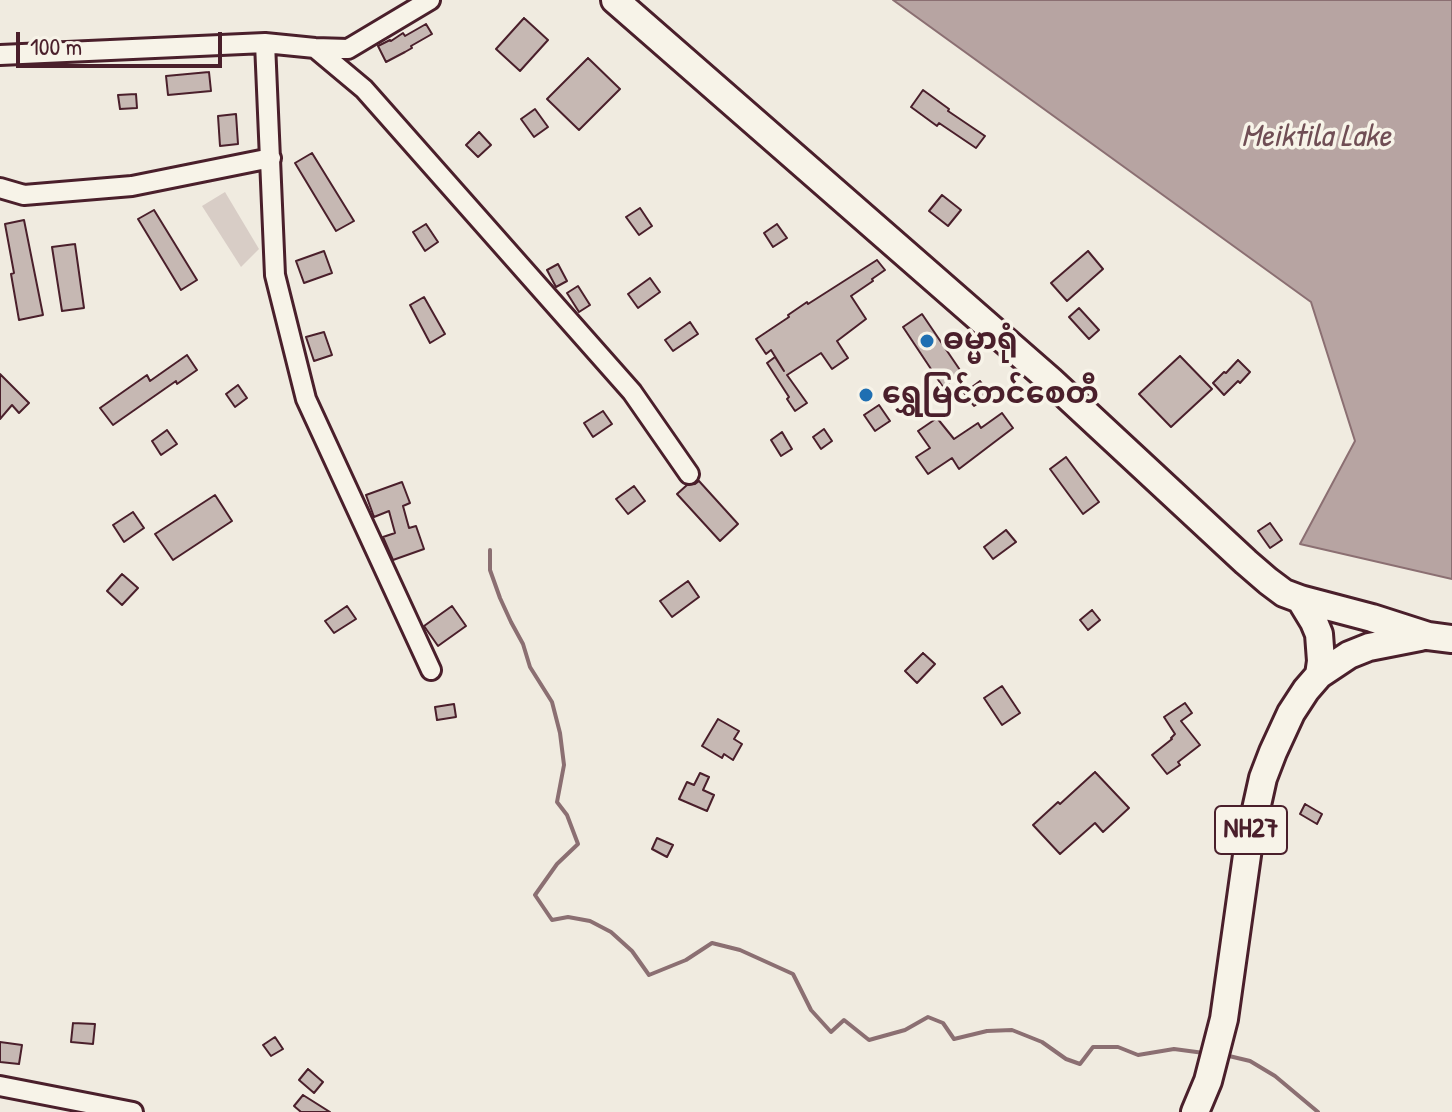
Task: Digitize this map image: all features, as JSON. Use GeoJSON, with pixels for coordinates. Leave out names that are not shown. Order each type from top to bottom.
{"type":"FeatureCollection","features":[{"type":"Feature","properties":{"kind":"highway"},"geometry":{"type":"LineString","coordinates":[[615,0],[1028,360],[1246,562],[1284,593],[1440,638]]}},
{"type":"Feature","properties":{"kind":"highway"},"geometry":{"type":"LineString","coordinates":[[1300,599],[1319,634],[1319,675]]}},
{"type":"Feature","properties":{"kind":"highway","name":"NH27"},"geometry":{"type":"LineString","coordinates":[[1195,1112],[1208,1081],[1224,1019],[1245,868],[1263,778],[1291,713],[1319,675],[1349,655],[1369,647],[1440,638]]}},
{"type":"Feature","properties":{"kind":"street"},"geometry":{"type":"LineString","coordinates":[[0,55],[265,43],[348,49],[430,0]]}},
{"type":"Feature","properties":{"kind":"street"},"geometry":{"type":"LineString","coordinates":[[265,43],[275,275],[306,399],[431,670]]}},
{"type":"Feature","properties":{"kind":"street"},"geometry":{"type":"LineString","coordinates":[[315,48],[364,89],[632,392],[689,474]]}},
{"type":"Feature","properties":{"kind":"street"},"geometry":{"type":"LineString","coordinates":[[0,188],[24,195],[132,186],[271,158]]}},
{"type":"Feature","properties":{"kind":"street"},"geometry":{"type":"LineString","coordinates":[[0,1086],[133,1112]]}},
{"type":"Feature","properties":{"kind":"shaded area"},"geometry":{"type":"Polygon","coordinates":[[[225,192],[259,249],[241,267],[202,206],[225,192]]]}},
{"type":"Feature","properties":{"kind":"water","name":"Meiktila Lake"},"geometry":{"type":"Polygon","coordinates":[[[893,0],[1452,0],[1452,579],[1300,544],[1355,441],[1311,302],[893,0]]]}},
{"type":"Feature","properties":{"kind":"building"},"geometry":{"type":"Polygon","coordinates":[[[524,18],[548,40],[520,71],[496,49],[524,18]]]}},
{"type":"Feature","properties":{"kind":"building"},"geometry":{"type":"Polygon","coordinates":[[[426,24],[432,34],[386,62],[378,46],[426,24]]]}},
{"type":"Feature","properties":{"kind":"building"},"geometry":{"type":"Polygon","coordinates":[[[588,58],[620,89],[579,130],[547,99],[588,58]]]}},
{"type":"Feature","properties":{"kind":"building"},"geometry":{"type":"Polygon","coordinates":[[[209,72],[211,91],[168,95],[166,76],[209,72]]]}},
{"type":"Feature","properties":{"kind":"building"},"geometry":{"type":"Polygon","coordinates":[[[923,90],[985,136],[976,148],[911,107],[923,90]]]}},
{"type":"Feature","properties":{"kind":"building"},"geometry":{"type":"Polygon","coordinates":[[[136,94],[137,108],[120,109],[118,95],[136,94]]]}},
{"type":"Feature","properties":{"kind":"building"},"geometry":{"type":"Polygon","coordinates":[[[535,109],[548,127],[534,137],[521,119],[535,109]]]}},
{"type":"Feature","properties":{"kind":"building"},"geometry":{"type":"Polygon","coordinates":[[[236,114],[238,144],[220,146],[218,116],[236,114]]]}},
{"type":"Feature","properties":{"kind":"building"},"geometry":{"type":"Polygon","coordinates":[[[479,132],[491,145],[478,157],[466,145],[479,132]]]}},
{"type":"Feature","properties":{"kind":"building"},"geometry":{"type":"Polygon","coordinates":[[[312,153],[354,221],[336,231],[295,163],[312,153]]]}},
{"type":"Feature","properties":{"kind":"building"},"geometry":{"type":"Polygon","coordinates":[[[942,195],[961,210],[948,226],[929,211],[942,195]]]}},
{"type":"Feature","properties":{"kind":"building"},"geometry":{"type":"Polygon","coordinates":[[[640,208],[652,226],[639,235],[626,217],[640,208]]]}},
{"type":"Feature","properties":{"kind":"building"},"geometry":{"type":"Polygon","coordinates":[[[154,210],[197,280],[181,290],[138,219],[154,210]]]}},
{"type":"Feature","properties":{"kind":"building"},"geometry":{"type":"Polygon","coordinates":[[[24,220],[43,315],[19,320],[5,224],[24,220]]]}},
{"type":"Feature","properties":{"kind":"building"},"geometry":{"type":"Polygon","coordinates":[[[426,224],[438,242],[425,251],[413,232],[426,224]]]}},
{"type":"Feature","properties":{"kind":"building"},"geometry":{"type":"Polygon","coordinates":[[[777,224],[787,238],[773,247],[764,233],[777,224]]]}},
{"type":"Feature","properties":{"kind":"building"},"geometry":{"type":"Polygon","coordinates":[[[75,244],[84,308],[62,311],[52,247],[75,244]]]}},
{"type":"Feature","properties":{"kind":"building"},"geometry":{"type":"Polygon","coordinates":[[[324,251],[332,273],[304,283],[296,261],[324,251]]]}},
{"type":"Feature","properties":{"kind":"building"},"geometry":{"type":"Polygon","coordinates":[[[1088,251],[1103,269],[1067,301],[1051,283],[1088,251]]]}},
{"type":"Feature","properties":{"kind":"building"},"geometry":{"type":"Polygon","coordinates":[[[877,260],[885,270],[851,296],[866,319],[837,341],[848,358],[832,369],[821,353],[787,375],[807,403],[795,411],[767,363],[775,357],[784,371],[771,350],[766,354],[756,339],[807,302],[877,260]]]}},
{"type":"Feature","properties":{"kind":"building"},"geometry":{"type":"Polygon","coordinates":[[[558,264],[567,281],[556,287],[547,270],[558,264]]]}},
{"type":"Feature","properties":{"kind":"building"},"geometry":{"type":"Polygon","coordinates":[[[650,278],[660,292],[638,308],[628,294],[650,278]]]}},
{"type":"Feature","properties":{"kind":"building"},"geometry":{"type":"Polygon","coordinates":[[[578,286],[590,305],[579,312],[567,293],[578,286]]]}},
{"type":"Feature","properties":{"kind":"building"},"geometry":{"type":"Polygon","coordinates":[[[424,297],[445,334],[430,343],[410,305],[424,297]]]}},
{"type":"Feature","properties":{"kind":"building"},"geometry":{"type":"Polygon","coordinates":[[[1079,308],[1099,330],[1089,339],[1069,317],[1079,308]]]}},
{"type":"Feature","properties":{"kind":"building","name":"ဓမ္မာရုံ"},"geometry":{"type":"Polygon","coordinates":[[[922,314],[962,373],[943,387],[903,327],[922,314]]]}},
{"type":"Feature","properties":{"kind":"building"},"geometry":{"type":"Polygon","coordinates":[[[690,322],[698,334],[673,351],[665,340],[690,322]]]}},
{"type":"Feature","properties":{"kind":"building"},"geometry":{"type":"Polygon","coordinates":[[[324,332],[332,355],[314,361],[306,337],[324,332]]]}},
{"type":"Feature","properties":{"kind":"building"},"geometry":{"type":"Polygon","coordinates":[[[187,355],[197,370],[113,425],[100,408],[147,375],[150,381],[187,355]]]}},
{"type":"Feature","properties":{"kind":"building"},"geometry":{"type":"Polygon","coordinates":[[[1180,356],[1212,389],[1171,427],[1139,394],[1180,356]]]}},
{"type":"Feature","properties":{"kind":"building"},"geometry":{"type":"Polygon","coordinates":[[[1238,360],[1250,372],[1224,395],[1213,383],[1238,360]]]}},
{"type":"Feature","properties":{"kind":"building"},"geometry":{"type":"Polygon","coordinates":[[[0,374],[29,403],[19,413],[12,405],[0,419],[0,374]]]}},
{"type":"Feature","properties":{"kind":"building"},"geometry":{"type":"Polygon","coordinates":[[[980,381],[990,395],[974,406],[964,393],[980,381]]]}},
{"type":"Feature","properties":{"kind":"building"},"geometry":{"type":"Polygon","coordinates":[[[238,385],[247,398],[235,407],[226,394],[238,385]]]}},
{"type":"Feature","properties":{"kind":"building"},"geometry":{"type":"Polygon","coordinates":[[[879,405],[890,421],[875,431],[864,415],[879,405]]]}},
{"type":"Feature","properties":{"kind":"building"},"geometry":{"type":"Polygon","coordinates":[[[603,411],[612,424],[593,437],[584,423],[603,411]]]}},
{"type":"Feature","properties":{"kind":"building"},"geometry":{"type":"Polygon","coordinates":[[[1002,413],[1013,428],[959,469],[952,458],[928,474],[916,457],[930,448],[918,431],[937,418],[954,439],[978,423],[981,428],[1002,413]]]}},
{"type":"Feature","properties":{"kind":"building"},"geometry":{"type":"Polygon","coordinates":[[[824,429],[832,441],[821,449],[813,437],[824,429]]]}},
{"type":"Feature","properties":{"kind":"building"},"geometry":{"type":"Polygon","coordinates":[[[167,430],[177,444],[161,455],[152,441],[167,430]]]}},
{"type":"Feature","properties":{"kind":"building"},"geometry":{"type":"Polygon","coordinates":[[[782,432],[792,449],[781,456],[771,440],[782,432]]]}},
{"type":"Feature","properties":{"kind":"building"},"geometry":{"type":"Polygon","coordinates":[[[1066,457],[1099,502],[1083,514],[1050,469],[1066,457]]]}},
{"type":"Feature","properties":{"kind":"building"},"geometry":{"type":"Polygon","coordinates":[[[699,481],[738,524],[720,541],[677,494],[687,485],[699,481]]]}},
{"type":"Feature","properties":{"kind":"building"},"geometry":{"type":"Polygon","coordinates":[[[402,482],[410,503],[403,506],[409,528],[416,526],[424,549],[393,560],[383,537],[395,533],[389,511],[374,517],[366,495],[402,482]]]}},
{"type":"Feature","properties":{"kind":"building"},"geometry":{"type":"Polygon","coordinates":[[[634,486],[645,501],[628,514],[616,499],[634,486]]]}},
{"type":"Feature","properties":{"kind":"building"},"geometry":{"type":"Polygon","coordinates":[[[215,495],[232,521],[173,560],[155,534],[215,495]]]}},
{"type":"Feature","properties":{"kind":"building"},"geometry":{"type":"Polygon","coordinates":[[[133,512],[144,528],[124,542],[113,525],[133,512]]]}},
{"type":"Feature","properties":{"kind":"building"},"geometry":{"type":"Polygon","coordinates":[[[1270,523],[1282,540],[1270,548],[1258,531],[1270,523]]]}},
{"type":"Feature","properties":{"kind":"building"},"geometry":{"type":"Polygon","coordinates":[[[1006,530],[1016,542],[993,559],[984,547],[1006,530]]]}},
{"type":"Feature","properties":{"kind":"building"},"geometry":{"type":"Polygon","coordinates":[[[122,574],[138,588],[122,605],[107,591],[122,574]]]}},
{"type":"Feature","properties":{"kind":"building"},"geometry":{"type":"Polygon","coordinates":[[[688,581],[699,597],[672,617],[660,601],[688,581]]]}},
{"type":"Feature","properties":{"kind":"building"},"geometry":{"type":"Polygon","coordinates":[[[347,606],[356,619],[334,633],[325,621],[347,606]]]}},
{"type":"Feature","properties":{"kind":"building"},"geometry":{"type":"Polygon","coordinates":[[[452,606],[466,626],[438,646],[424,626],[452,606]]]}},
{"type":"Feature","properties":{"kind":"building"},"geometry":{"type":"Polygon","coordinates":[[[1092,610],[1100,620],[1088,630],[1080,620],[1092,610]]]}},
{"type":"Feature","properties":{"kind":"building"},"geometry":{"type":"Polygon","coordinates":[[[923,653],[935,664],[917,683],[905,671],[923,653]]]}},
{"type":"Feature","properties":{"kind":"building"},"geometry":{"type":"Polygon","coordinates":[[[1002,686],[1020,713],[1002,725],[984,698],[1002,686]]]}},
{"type":"Feature","properties":{"kind":"building"},"geometry":{"type":"Polygon","coordinates":[[[1185,703],[1192,713],[1181,721],[1200,745],[1167,774],[1152,755],[1175,734],[1164,717],[1185,703]]]}},
{"type":"Feature","properties":{"kind":"building"},"geometry":{"type":"Polygon","coordinates":[[[454,704],[456,717],[437,720],[435,707],[454,704]]]}},
{"type":"Feature","properties":{"kind":"building"},"geometry":{"type":"Polygon","coordinates":[[[718,719],[739,731],[734,739],[742,744],[733,760],[724,754],[722,758],[702,746],[718,719]]]}},
{"type":"Feature","properties":{"kind":"building"},"geometry":{"type":"Polygon","coordinates":[[[1095,772],[1129,808],[1103,832],[1095,823],[1060,854],[1033,825],[1095,772]]]}},
{"type":"Feature","properties":{"kind":"building"},"geometry":{"type":"Polygon","coordinates":[[[700,773],[709,777],[703,790],[714,795],[707,811],[679,799],[687,782],[694,785],[700,773]]]}},
{"type":"Feature","properties":{"kind":"building"},"geometry":{"type":"Polygon","coordinates":[[[1305,804],[1322,814],[1317,824],[1300,814],[1305,804]]]}},
{"type":"Feature","properties":{"kind":"building"},"geometry":{"type":"Polygon","coordinates":[[[657,838],[673,845],[667,857],[652,849],[657,838]]]}},
{"type":"Feature","properties":{"kind":"building"},"geometry":{"type":"Polygon","coordinates":[[[73,1023],[95,1024],[93,1044],[71,1042],[73,1023]]]}},
{"type":"Feature","properties":{"kind":"building"},"geometry":{"type":"Polygon","coordinates":[[[275,1037],[283,1049],[271,1056],[263,1045],[275,1037]]]}},
{"type":"Feature","properties":{"kind":"building"},"geometry":{"type":"Polygon","coordinates":[[[0,1042],[22,1045],[19,1064],[0,1062],[0,1042]]]}},
{"type":"Feature","properties":{"kind":"building"},"geometry":{"type":"Polygon","coordinates":[[[308,1069],[323,1082],[314,1093],[299,1080],[308,1069]]]}},
{"type":"Feature","properties":{"kind":"building"},"geometry":{"type":"Polygon","coordinates":[[[303,1095],[330,1112],[301,1112],[294,1106],[303,1095]]]}},
{"type":"Feature","properties":{"kind":"waterway"},"geometry":{"type":"LineString","coordinates":[[490,550],[490,570],[500,598],[523,644],[530,667],[552,702],[560,733],[564,765],[557,802],[567,815],[578,844],[557,864],[535,895],[552,920],[568,917],[590,921],[611,932],[632,951],[649,975],[686,960],[712,943],[740,950],[793,974],[811,1010],[831,1032],[844,1020],[869,1040],[905,1030],[928,1017],[943,1023],[954,1039],[987,1031],[1012,1030],[1042,1042],[1066,1059],[1080,1064],[1093,1047],[1118,1047],[1138,1055],[1174,1049],[1204,1053]]}},
{"type":"Feature","properties":{"kind":"waterway"},"geometry":{"type":"LineString","coordinates":[[1229,1056],[1250,1061],[1275,1076],[1318,1112]]}},
{"type":"Feature","properties":{"kind":"place","name":"ဓမ္မာရုံ"},"geometry":{"type":"Point","coordinates":[927,341]}},
{"type":"Feature","properties":{"kind":"place","name":"ရွှေမြင်တင်စေတီ"},"geometry":{"type":"Point","coordinates":[866,395]}}]}
